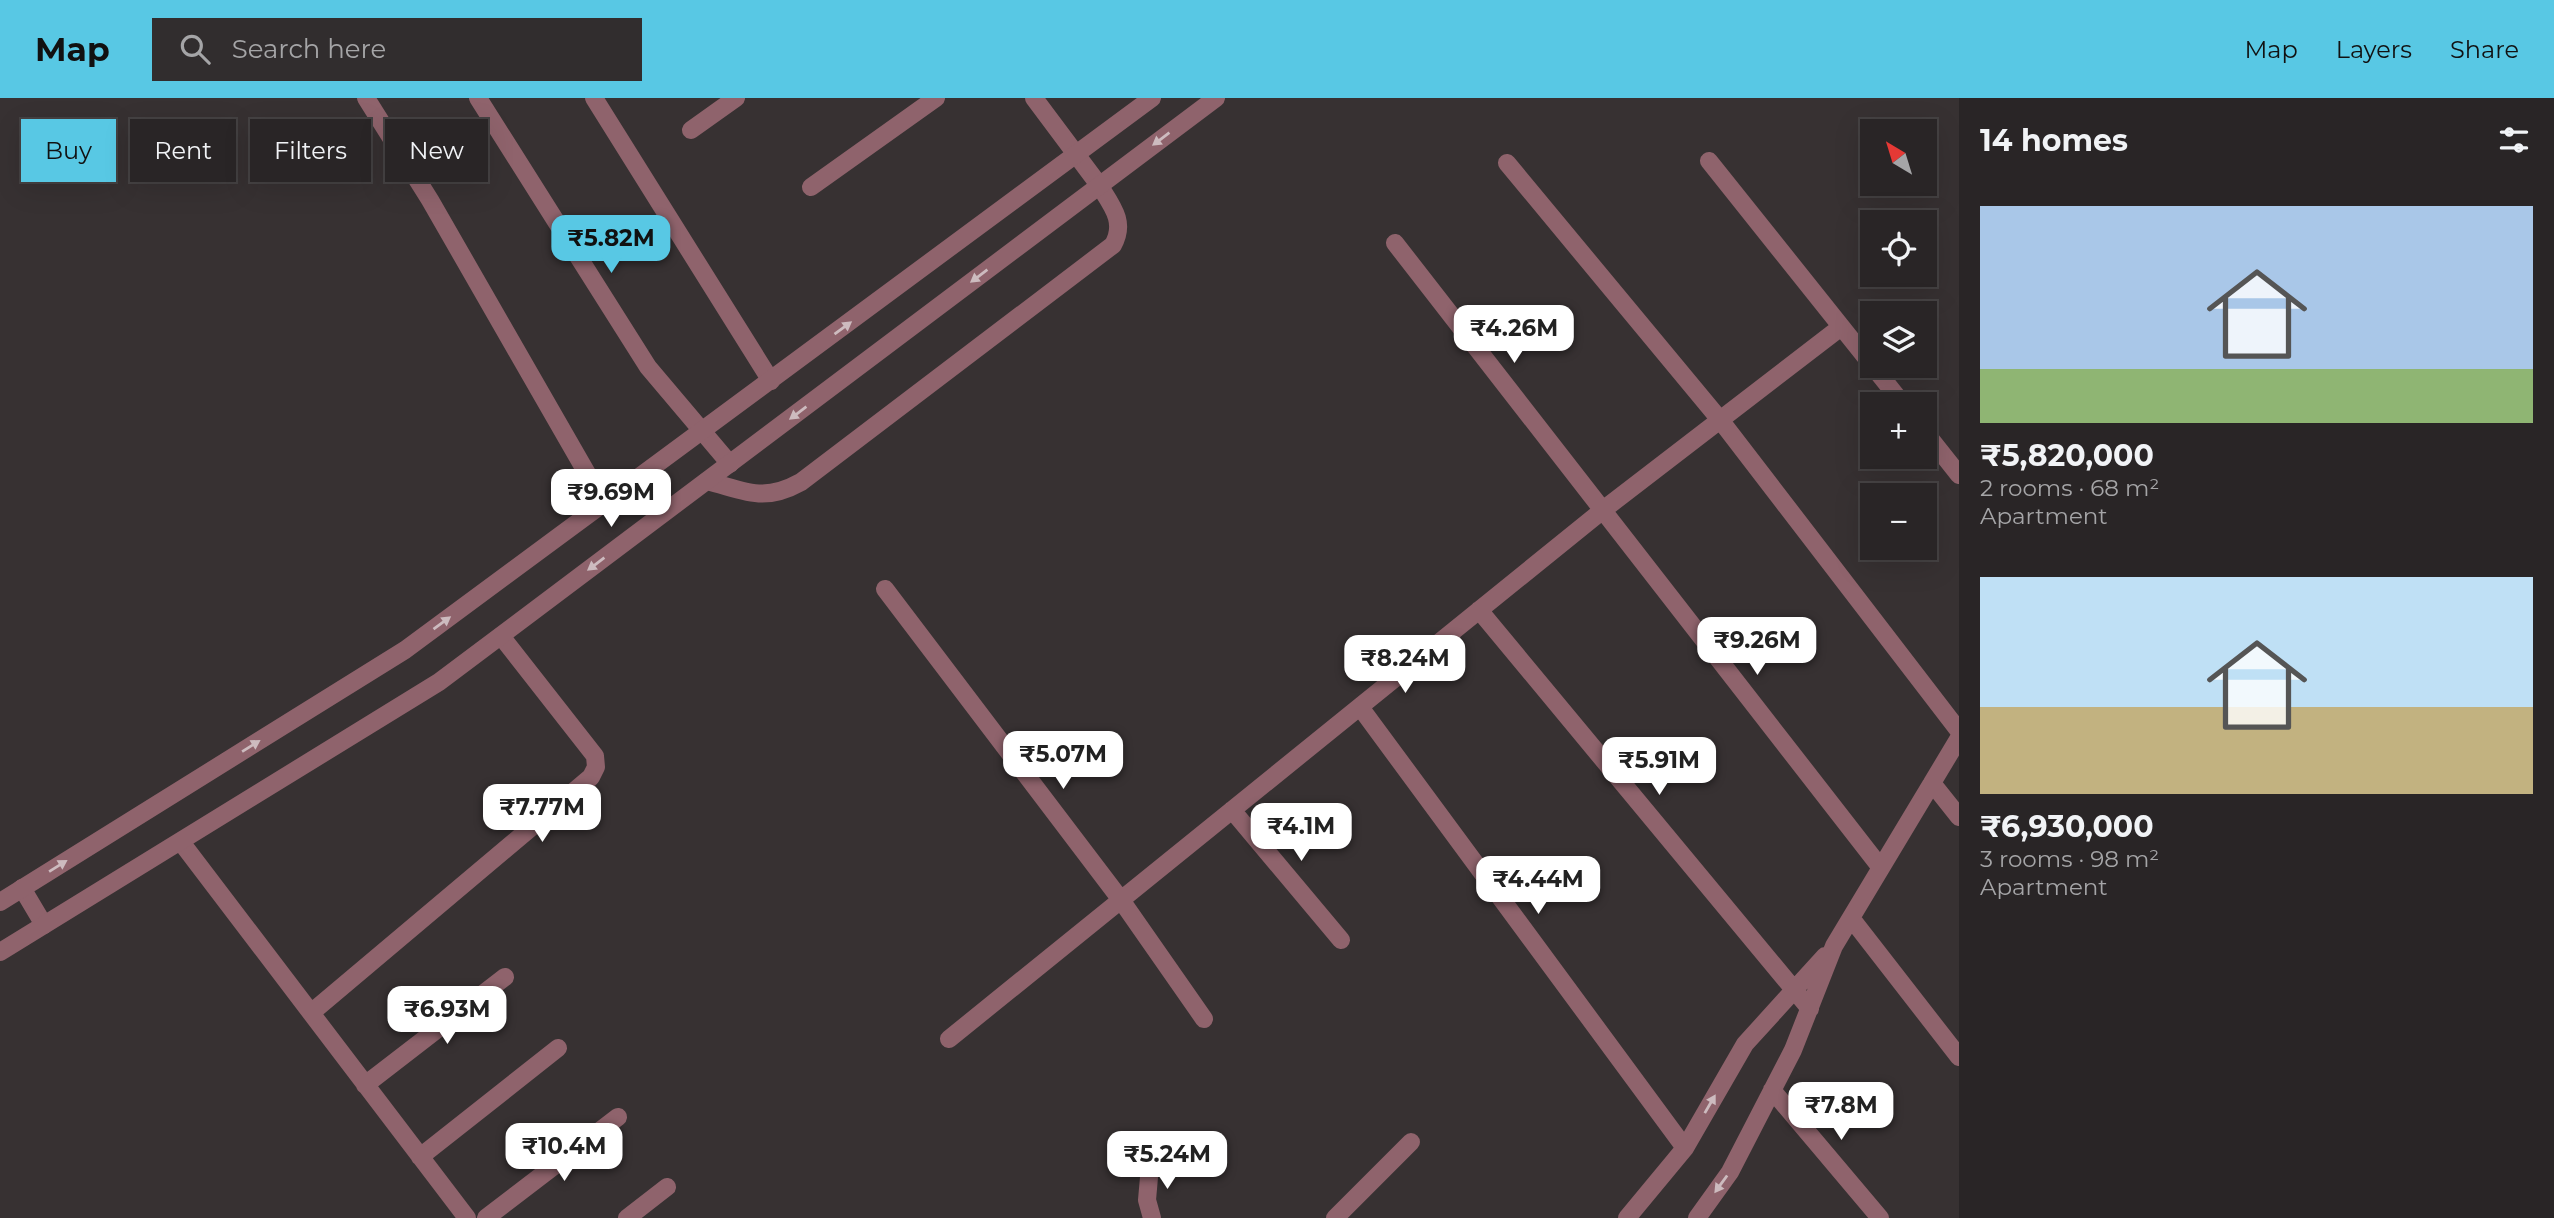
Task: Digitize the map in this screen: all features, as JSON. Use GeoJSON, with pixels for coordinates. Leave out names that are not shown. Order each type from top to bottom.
{"type":"FeatureCollection","features":[{"type":"Feature","properties":{"kind":"street"},"geometry":{"type":"LineString","coordinates":[[366,98],[430,201],[604,503]]}},
{"type":"Feature","properties":{"kind":"street"},"geometry":{"type":"LineString","coordinates":[[478,98],[648,367],[730,464]]}},
{"type":"Feature","properties":{"kind":"street"},"geometry":{"type":"LineString","coordinates":[[594,98],[771,381]]}},
{"type":"Feature","properties":{"kind":"street"},"geometry":{"type":"LineString","coordinates":[[691,130],[736,98]]}},
{"type":"Feature","properties":{"kind":"street"},"geometry":{"type":"LineString","coordinates":[[811,187],[936,98]]}},
{"type":"Feature","properties":{"kind":"street"},"geometry":{"type":"LineString","coordinates":[[707,481],[766,496],[783,492],[801,482],[1113,246],[1119,234],[1116,213],[1078,155],[1034,98]]}},
{"type":"Feature","properties":{"kind":"street"},"geometry":{"type":"LineString","coordinates":[[0,902],[405,650],[1152,98]]}},
{"type":"Feature","properties":{"kind":"street"},"geometry":{"type":"LineString","coordinates":[[0,952],[439,682],[1216,98]]}},
{"type":"Feature","properties":{"kind":"street"},"geometry":{"type":"LineString","coordinates":[[1709,161],[1893,392]]}},
{"type":"Feature","properties":{"kind":"street"},"geometry":{"type":"LineString","coordinates":[[1507,163],[1721,421],[1959,731]]}},
{"type":"Feature","properties":{"kind":"street"},"geometry":{"type":"LineString","coordinates":[[1395,243],[1881,868]]}},
{"type":"Feature","properties":{"kind":"street"},"geometry":{"type":"LineString","coordinates":[[949,1039],[1603,510],[1841,327]]}},
{"type":"Feature","properties":{"kind":"street"},"geometry":{"type":"LineString","coordinates":[[1937,447],[1959,475]]}},
{"type":"Feature","properties":{"kind":"street"},"geometry":{"type":"LineString","coordinates":[[885,589],[1121,900],[1204,1019]]}},
{"type":"Feature","properties":{"kind":"street"},"geometry":{"type":"LineString","coordinates":[[1479,610],[1810,1009]]}},
{"type":"Feature","properties":{"kind":"street"},"geometry":{"type":"LineString","coordinates":[[311,1013],[591,777],[596,767],[595,756],[501,636]]}},
{"type":"Feature","properties":{"kind":"street"},"geometry":{"type":"LineString","coordinates":[[1360,707],[1685,1148]]}},
{"type":"Feature","properties":{"kind":"street"},"geometry":{"type":"LineString","coordinates":[[1627,1218],[1685,1148],[1745,1044],[1834,946],[1959,738]]}},
{"type":"Feature","properties":{"kind":"street"},"geometry":{"type":"LineString","coordinates":[[1932,783],[1959,817]]}},
{"type":"Feature","properties":{"kind":"street"},"geometry":{"type":"LineString","coordinates":[[1232,810],[1341,940]]}},
{"type":"Feature","properties":{"kind":"street"},"geometry":{"type":"LineString","coordinates":[[181,842],[467,1218]]}},
{"type":"Feature","properties":{"kind":"street"},"geometry":{"type":"LineString","coordinates":[[22,888],[44,925]]}},
{"type":"Feature","properties":{"kind":"street"},"geometry":{"type":"LineString","coordinates":[[1851,918],[1959,1057]]}},
{"type":"Feature","properties":{"kind":"street"},"geometry":{"type":"LineString","coordinates":[[1697,1218],[1730,1172],[1793,1050],[1834,946]]}},
{"type":"Feature","properties":{"kind":"street"},"geometry":{"type":"LineString","coordinates":[[365,1084],[505,977]]}},
{"type":"Feature","properties":{"kind":"street"},"geometry":{"type":"LineString","coordinates":[[420,1157],[558,1048]]}},
{"type":"Feature","properties":{"kind":"street"},"geometry":{"type":"LineString","coordinates":[[1772,1090],[1880,1218]]}},
{"type":"Feature","properties":{"kind":"street"},"geometry":{"type":"LineString","coordinates":[[486,1218],[618,1117]]}},
{"type":"Feature","properties":{"kind":"street"},"geometry":{"type":"LineString","coordinates":[[1335,1218],[1410,1142]]}},
{"type":"Feature","properties":{"kind":"street"},"geometry":{"type":"LineString","coordinates":[[1150,1166],[1147,1200],[1152,1218]]}},
{"type":"Feature","properties":{"kind":"street"},"geometry":{"type":"LineString","coordinates":[[627,1218],[667,1187]]}}]}
